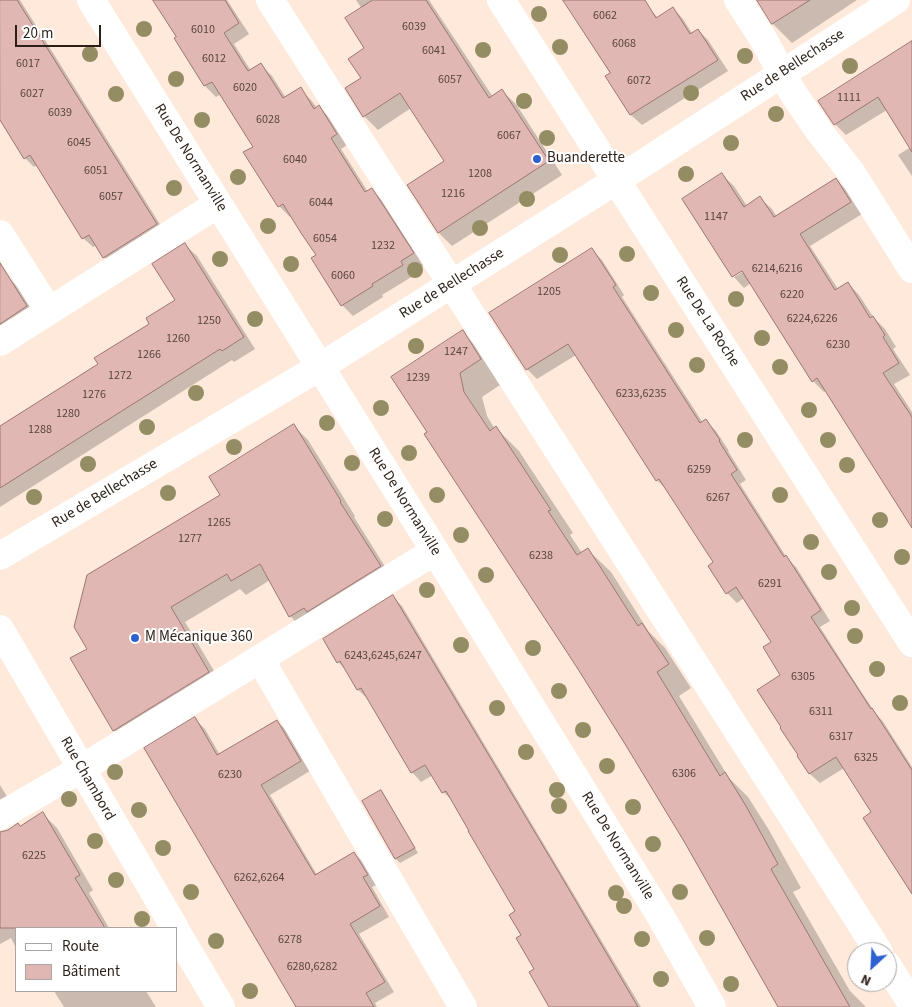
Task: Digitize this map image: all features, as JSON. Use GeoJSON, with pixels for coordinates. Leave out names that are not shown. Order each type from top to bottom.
{"type":"FeatureCollection","features":[{"type":"Feature","properties":{"kind":"street","name":"Rue De Normanville"},"geometry":{"type":"LineString","coordinates":[[91,0],[435,550],[661,917],[712,1007]]}},
{"type":"Feature","properties":{"kind":"street"},"geometry":{"type":"LineString","coordinates":[[270,0],[873,942]]}},
{"type":"Feature","properties":{"kind":"street","name":"Rue De La Roche"},"geometry":{"type":"LineString","coordinates":[[501,0],[912,643]]}},
{"type":"Feature","properties":{"kind":"street"},"geometry":{"type":"LineString","coordinates":[[738,0],[762,37],[793,93],[819,132],[851,172],[912,269]]}},
{"type":"Feature","properties":{"kind":"street","name":"Rue de Bellechasse"},"geometry":{"type":"LineString","coordinates":[[0,556],[320,366],[616,180],[896,0]]}},
{"type":"Feature","properties":{"kind":"street"},"geometry":{"type":"LineString","coordinates":[[0,342],[218,204]]}},
{"type":"Feature","properties":{"kind":"street"},"geometry":{"type":"LineString","coordinates":[[0,234],[49,311]]}},
{"type":"Feature","properties":{"kind":"street"},"geometry":{"type":"LineString","coordinates":[[0,816],[81,769],[435,550]]}},
{"type":"Feature","properties":{"kind":"street","name":"Rue Chambord"},"geometry":{"type":"LineString","coordinates":[[0,629],[173,927]]}},
{"type":"Feature","properties":{"kind":"street"},"geometry":{"type":"LineString","coordinates":[[260,659],[463,1007]]}},
{"type":"Feature","properties":{"kind":"street","name":"Rue Chambord"},"geometry":{"type":"LineString","coordinates":[[178,935],[221,1007]]}},
{"type":"Feature","properties":{"kind":"street"},"geometry":{"type":"LineString","coordinates":[[897,981],[912,1004]]}},
{"type":"Feature","properties":{"kind":"building"},"geometry":{"type":"Polygon","coordinates":[[[0,0],[17,0],[157,224],[103,258],[89,235],[82,239],[30,155],[24,159],[0,120],[0,0]]]}},
{"type":"Feature","properties":{"kind":"building"},"geometry":{"type":"Polygon","coordinates":[[[153,0],[225,0],[239,23],[224,33],[248,71],[261,63],[283,98],[301,87],[314,109],[319,105],[337,134],[331,138],[365,192],[372,188],[414,253],[401,261],[403,265],[341,306],[311,258],[316,255],[283,204],[278,207],[243,152],[253,147],[212,82],[204,86],[153,0]]]}},
{"type":"Feature","properties":{"kind":"building"},"geometry":{"type":"Polygon","coordinates":[[[373,0],[426,0],[489,98],[502,89],[549,161],[438,233],[407,185],[444,161],[400,93],[363,117],[345,88],[361,78],[348,59],[364,48],[345,18],[373,0]]]}},
{"type":"Feature","properties":{"kind":"building"},"geometry":{"type":"Polygon","coordinates":[[[563,0],[645,0],[656,18],[673,7],[690,34],[698,29],[718,60],[630,115],[605,76],[610,73],[563,0]]]}},
{"type":"Feature","properties":{"kind":"building"},"geometry":{"type":"Polygon","coordinates":[[[757,0],[810,0],[772,24],[757,0]]]}},
{"type":"Feature","properties":{"kind":"building"},"geometry":{"type":"Polygon","coordinates":[[[912,41],[912,152],[878,97],[834,125],[818,101],[912,41]]]}},
{"type":"Feature","properties":{"kind":"building"},"geometry":{"type":"Polygon","coordinates":[[[722,173],[744,207],[760,196],[774,217],[836,178],[851,202],[800,234],[835,290],[848,282],[870,318],[873,316],[885,335],[883,337],[899,363],[883,373],[912,417],[912,528],[817,378],[812,382],[742,271],[732,277],[682,199],[722,173]]]}},
{"type":"Feature","properties":{"kind":"building"},"geometry":{"type":"Polygon","coordinates":[[[185,243],[244,337],[222,351],[220,349],[0,488],[0,426],[98,364],[94,358],[149,324],[146,318],[175,300],[152,264],[185,243]]]}},
{"type":"Feature","properties":{"kind":"building"},"geometry":{"type":"Polygon","coordinates":[[[592,248],[616,285],[613,287],[700,423],[706,419],[720,440],[737,470],[731,474],[784,557],[786,555],[821,610],[811,617],[912,770],[912,894],[863,818],[871,812],[836,757],[809,774],[797,756],[757,690],[780,675],[763,647],[771,642],[736,587],[726,594],[708,566],[713,562],[659,479],[656,481],[568,344],[526,370],[489,313],[592,248]]]}},
{"type":"Feature","properties":{"kind":"building"},"geometry":{"type":"Polygon","coordinates":[[[0,263],[27,306],[0,324],[0,263]]]}},
{"type":"Feature","properties":{"kind":"building"},"geometry":{"type":"Polygon","coordinates":[[[463,330],[481,359],[460,373],[464,392],[490,431],[496,426],[551,510],[548,511],[577,555],[588,548],[638,626],[642,623],[669,664],[657,672],[720,776],[725,772],[746,806],[778,864],[771,869],[850,1007],[778,1007],[685,843],[625,744],[424,434],[427,432],[391,377],[463,330]]]}},
{"type":"Feature","properties":{"kind":"building"},"geometry":{"type":"Polygon","coordinates":[[[294,424],[340,502],[381,566],[307,612],[304,608],[289,617],[260,564],[231,581],[227,574],[171,607],[209,672],[113,731],[70,658],[87,649],[74,627],[87,575],[220,495],[209,477],[294,424]]]}},
{"type":"Feature","properties":{"kind":"building"},"geometry":{"type":"Polygon","coordinates":[[[393,595],[638,1007],[549,1007],[529,972],[534,969],[516,938],[521,935],[509,915],[515,911],[446,791],[442,793],[425,765],[411,773],[361,688],[357,690],[340,661],[337,663],[323,639],[393,595]]]}},
{"type":"Feature","properties":{"kind":"building"},"geometry":{"type":"Polygon","coordinates":[[[195,717],[217,755],[277,720],[301,761],[261,785],[315,875],[354,852],[368,875],[363,877],[380,906],[350,924],[385,982],[366,993],[374,1007],[296,1007],[144,748],[195,717]]]}},
{"type":"Feature","properties":{"kind":"building"},"geometry":{"type":"Polygon","coordinates":[[[381,790],[415,848],[395,859],[362,801],[381,790]]]}},
{"type":"Feature","properties":{"kind":"building"},"geometry":{"type":"Polygon","coordinates":[[[43,812],[80,875],[75,878],[104,927],[0,928],[0,832],[8,830],[18,823],[20,826],[43,812]]]}},
{"type":"Feature","properties":{"kind":"place","name":"Buanderette"},"geometry":{"type":"Point","coordinates":[537,159]}},
{"type":"Feature","properties":{"kind":"place","name":"M Mécanique 360"},"geometry":{"type":"Point","coordinates":[135,638]}}]}
